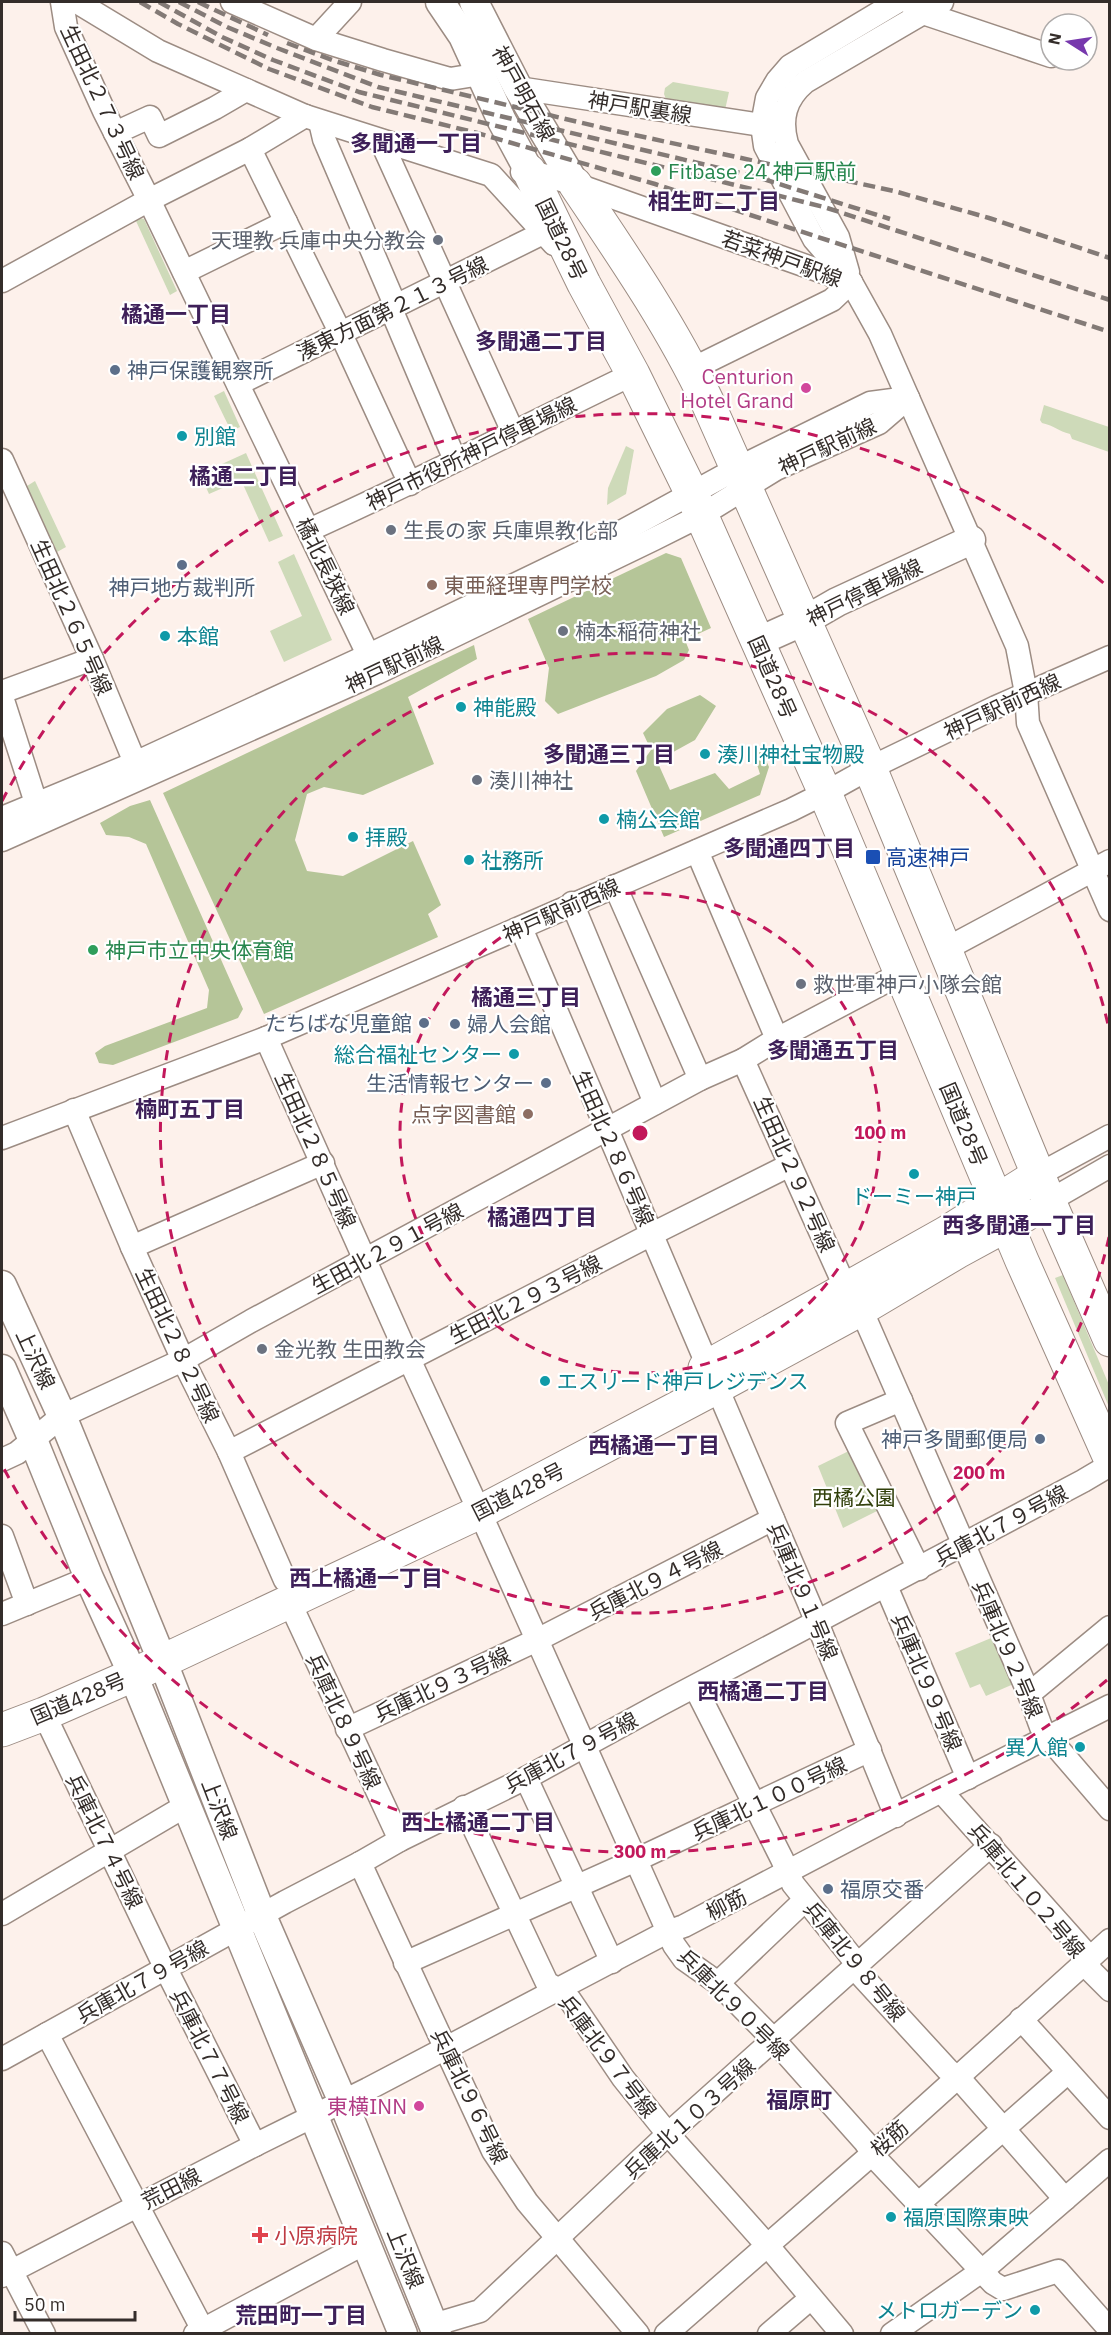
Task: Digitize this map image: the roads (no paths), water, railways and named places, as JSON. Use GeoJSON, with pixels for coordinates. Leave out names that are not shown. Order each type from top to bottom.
{"type":"FeatureCollection","features":[{"type":"Feature","properties":{"kind":"highway","name":"国道28号"},"geometry":{"type":"LineString","coordinates":[[529,171],[584,284],[633,374],[696,505],[825,794],[1002,1213],[1110,1458]]}},
{"type":"Feature","properties":{"kind":"highway","name":"国道28号"},"geometry":{"type":"LineString","coordinates":[[575,184],[624,258],[692,369],[870,768],[1043,1188],[1110,1340]]}},
{"type":"Feature","properties":{"kind":"highway","name":"国道428号"},"geometry":{"type":"LineString","coordinates":[[2,1730],[44,1714],[129,1666],[475,1502],[854,1299],[957,1252],[1002,1213],[1043,1188]]}},
{"type":"Feature","properties":{"kind":"highway","name":"国道428号"},"geometry":{"type":"LineString","coordinates":[[2,1706],[80,1677],[129,1666]]}},
{"type":"Feature","properties":{"kind":"main road","name":"神戸明石線"},"geometry":{"type":"LineString","coordinates":[[440,2],[463,36],[502,122],[529,171]]}},
{"type":"Feature","properties":{"kind":"main road","name":"神戸明石線"},"geometry":{"type":"LineString","coordinates":[[474,2],[518,88],[575,184]]}},
{"type":"Feature","properties":{"kind":"main road","name":"神戸停車場線"},"geometry":{"type":"LineString","coordinates":[[757,642],[971,540]]}},
{"type":"Feature","properties":{"kind":"main road","name":"上沢線"},"geometry":{"type":"LineString","coordinates":[[2,1285],[62,1416],[262,1916],[343,2102],[435,2329]]}},
{"type":"Feature","properties":{"kind":"main road","name":"上沢線"},"geometry":{"type":"LineString","coordinates":[[2,1369],[88,1578],[129,1666],[187,1805],[403,2334]]}},
{"type":"Feature","properties":{"kind":"street","name":"生田北２７３号線"},"geometry":{"type":"LineString","coordinates":[[62,2],[66,27],[149,200]]}},
{"type":"Feature","properties":{"kind":"street"},"geometry":{"type":"LineString","coordinates":[[77,2],[158,51],[313,119],[497,178],[545,232],[584,284]]}},
{"type":"Feature","properties":{"kind":"street"},"geometry":{"type":"LineString","coordinates":[[232,2],[316,39],[450,79],[481,75]]}},
{"type":"Feature","properties":{"kind":"street"},"geometry":{"type":"LineString","coordinates":[[316,39],[350,2]]}},
{"type":"Feature","properties":{"kind":"street"},"geometry":{"type":"LineString","coordinates":[[772,127],[767,98],[777,81],[790,66],[893,2],[932,7],[1039,51]]}},
{"type":"Feature","properties":{"kind":"street"},"geometry":{"type":"LineString","coordinates":[[692,369],[832,300],[851,282],[814,239],[765,146],[772,127],[786,103],[805,81],[932,7]]}},
{"type":"Feature","properties":{"kind":"street","name":"神戸駅裏線"},"geometry":{"type":"LineString","coordinates":[[518,88],[772,127]]}},
{"type":"Feature","properties":{"kind":"street"},"geometry":{"type":"LineString","coordinates":[[115,133],[150,117],[159,136],[246,90]]}},
{"type":"Feature","properties":{"kind":"street"},"geometry":{"type":"LineString","coordinates":[[2,281],[149,200],[313,119]]}},
{"type":"Feature","properties":{"kind":"street"},"geometry":{"type":"LineString","coordinates":[[313,119],[324,139],[455,460]]}},
{"type":"Feature","properties":{"kind":"street"},"geometry":{"type":"LineString","coordinates":[[381,141],[513,432]]}},
{"type":"Feature","properties":{"kind":"street"},"geometry":{"type":"LineString","coordinates":[[250,149],[340,332],[410,483]]}},
{"type":"Feature","properties":{"kind":"street","name":"若菜神戸駅線"},"geometry":{"type":"LineString","coordinates":[[497,178],[529,171],[575,184],[851,282],[880,334],[1002,609],[1017,646],[1026,693]]}},
{"type":"Feature","properties":{"kind":"street","name":"橘北長狭線"},"geometry":{"type":"LineString","coordinates":[[149,200],[373,664]]}},
{"type":"Feature","properties":{"kind":"street"},"geometry":{"type":"LineString","coordinates":[[183,272],[286,222]]}},
{"type":"Feature","properties":{"kind":"street","name":"湊東方面第２１３号線"},"geometry":{"type":"LineString","coordinates":[[238,384],[545,232]]}},
{"type":"Feature","properties":{"kind":"street","name":"神戸市役所神戸停車場線"},"geometry":{"type":"LineString","coordinates":[[309,530],[633,374]]}},
{"type":"Feature","properties":{"kind":"street","name":"神戸駅前線"},"geometry":{"type":"LineString","coordinates":[[2,840],[138,771],[373,664],[599,544],[696,505],[870,403],[908,398]]}},
{"type":"Feature","properties":{"kind":"street","name":"生田北２６５号線"},"geometry":{"type":"LineString","coordinates":[[3,468],[92,659],[138,771]]}},
{"type":"Feature","properties":{"kind":"street","name":"神戸駅前西線"},"geometry":{"type":"LineString","coordinates":[[2,1138],[266,1038],[520,928],[572,903],[825,794],[870,768],[1026,693],[1110,657]]}},
{"type":"Feature","properties":{"kind":"street"},"geometry":{"type":"LineString","coordinates":[[2,692],[92,659]]}},
{"type":"Feature","properties":{"kind":"street"},"geometry":{"type":"LineString","coordinates":[[1026,693],[1028,723],[1101,866],[1110,910]]}},
{"type":"Feature","properties":{"kind":"street"},"geometry":{"type":"LineString","coordinates":[[2,697],[36,803]]}},
{"type":"Feature","properties":{"kind":"street","name":"神戸駅前線"},"geometry":{"type":"LineString","coordinates":[[2,818],[36,803],[138,771]]}},
{"type":"Feature","properties":{"kind":"street"},"geometry":{"type":"LineString","coordinates":[[697,851],[777,1039]]}},
{"type":"Feature","properties":{"kind":"street"},"geometry":{"type":"LineString","coordinates":[[944,950],[1101,866]]}},
{"type":"Feature","properties":{"kind":"street"},"geometry":{"type":"LineString","coordinates":[[615,886],[700,1080]]}},
{"type":"Feature","properties":{"kind":"street"},"geometry":{"type":"LineString","coordinates":[[572,903],[655,1103]]}},
{"type":"Feature","properties":{"kind":"street","name":"生田北２８６号線"},"geometry":{"type":"LineString","coordinates":[[520,928],[712,1377]]}},
{"type":"Feature","properties":{"kind":"street","name":"生田北２９１号線"},"geometry":{"type":"LineString","coordinates":[[2,1460],[17,1452],[62,1416],[183,1360],[655,1103],[743,1060],[777,1039],[902,973]]}},
{"type":"Feature","properties":{"kind":"street","name":"生田北２８５号線"},"geometry":{"type":"LineString","coordinates":[[266,1038],[475,1502]]}},
{"type":"Feature","properties":{"kind":"street","name":"生田北２９２号線"},"geometry":{"type":"LineString","coordinates":[[743,1060],[790,1166],[854,1299]]}},
{"type":"Feature","properties":{"kind":"street","name":"生田北２８２号線"},"geometry":{"type":"LineString","coordinates":[[74,1110],[183,1360],[229,1452],[287,1591]]}},
{"type":"Feature","properties":{"kind":"street"},"geometry":{"type":"LineString","coordinates":[[1043,1188],[1110,1136]]}},
{"type":"Feature","properties":{"kind":"street"},"geometry":{"type":"LineString","coordinates":[[132,1247],[323,1162]]}},
{"type":"Feature","properties":{"kind":"street","name":"生田北２９３号線"},"geometry":{"type":"LineString","coordinates":[[229,1452],[652,1234],[790,1166]]}},
{"type":"Feature","properties":{"kind":"street"},"geometry":{"type":"LineString","coordinates":[[1043,1188],[1110,1166]]}},
{"type":"Feature","properties":{"kind":"street","name":"兵庫北９２号線"},"geometry":{"type":"LineString","coordinates":[[854,1299],[901,1400],[1029,1694],[1041,1727],[1110,1809]]}},
{"type":"Feature","properties":{"kind":"street","name":"兵庫北９１号線"},"geometry":{"type":"LineString","coordinates":[[712,1377],[896,1816]]}},
{"type":"Feature","properties":{"kind":"street"},"geometry":{"type":"LineString","coordinates":[[901,1400],[847,1423],[919,1569]]}},
{"type":"Feature","properties":{"kind":"street","name":"兵庫北７９号線"},"geometry":{"type":"LineString","coordinates":[[2,2059],[165,1967],[400,1840],[464,1807],[526,1779],[1110,1465]]}},
{"type":"Feature","properties":{"kind":"street","name":"兵庫北９０号線"},"geometry":{"type":"LineString","coordinates":[[475,1502],[668,1932],[684,1959],[718,1983],[775,2041],[918,2204],[993,2283],[1003,2289],[1058,2271],[1110,2330]]}},
{"type":"Feature","properties":{"kind":"street","name":"兵庫北９４号線"},"geometry":{"type":"LineString","coordinates":[[537,1640],[773,1519]]}},
{"type":"Feature","properties":{"kind":"street"},"geometry":{"type":"LineString","coordinates":[[2,1536],[27,1604]]}},
{"type":"Feature","properties":{"kind":"street"},"geometry":{"type":"LineString","coordinates":[[2,1614],[88,1578]]}},
{"type":"Feature","properties":{"kind":"street","name":"兵庫北９９号線"},"geometry":{"type":"LineString","coordinates":[[886,1586],[968,1778]]}},
{"type":"Feature","properties":{"kind":"street","name":"兵庫北８９号線"},"geometry":{"type":"LineString","coordinates":[[287,1591],[347,1729],[400,1840]]}},
{"type":"Feature","properties":{"kind":"street"},"geometry":{"type":"LineString","coordinates":[[1029,1694],[1110,1627]]}},
{"type":"Feature","properties":{"kind":"street","name":"兵庫北９３号線"},"geometry":{"type":"LineString","coordinates":[[347,1729],[537,1640]]}},
{"type":"Feature","properties":{"kind":"street","name":"兵庫北９８号線"},"geometry":{"type":"LineString","coordinates":[[695,1687],[793,1884],[854,1960],[859,1973],[1004,2129],[1065,2199]]}},
{"type":"Feature","properties":{"kind":"street","name":"柳筋"},"geometry":{"type":"LineString","coordinates":[[343,2102],[941,1791],[1110,1706]]}},
{"type":"Feature","properties":{"kind":"street","name":"兵庫北７４号線"},"geometry":{"type":"LineString","coordinates":[[44,1714],[165,1967]]}},
{"type":"Feature","properties":{"kind":"street","name":"兵庫北１００号線"},"geometry":{"type":"LineString","coordinates":[[405,1963],[576,1888],[870,1750]]}},
{"type":"Feature","properties":{"kind":"street"},"geometry":{"type":"LineString","coordinates":[[526,1779],[612,1962]]}},
{"type":"Feature","properties":{"kind":"street","name":"兵庫北１０２号線"},"geometry":{"type":"LineString","coordinates":[[941,1791],[1083,1950],[1090,1971],[1110,1990]]}},
{"type":"Feature","properties":{"kind":"street"},"geometry":{"type":"LineString","coordinates":[[2,1914],[187,1805]]}},
{"type":"Feature","properties":{"kind":"street","name":"兵庫北９７号線"},"geometry":{"type":"LineString","coordinates":[[464,1807],[547,1983],[570,2000],[622,2078],[842,2334]]}},
{"type":"Feature","properties":{"kind":"street","name":"兵庫北１０３号線"},"geometry":{"type":"LineString","coordinates":[[435,2329],[480,2311],[668,2134],[775,2041],[990,1845]]}},
{"type":"Feature","properties":{"kind":"street","name":"兵庫北９６号線"},"geometry":{"type":"LineString","coordinates":[[360,1863],[493,2151],[527,2202],[638,2334]]}},
{"type":"Feature","properties":{"kind":"street"},"geometry":{"type":"LineString","coordinates":[[718,1983],[805,1900]]}},
{"type":"Feature","properties":{"kind":"street","name":"桜筋"},"geometry":{"type":"LineString","coordinates":[[666,2334],[1110,1940]]}},
{"type":"Feature","properties":{"kind":"street","name":"兵庫北７７号線"},"geometry":{"type":"LineString","coordinates":[[165,1967],[255,2145]]}},
{"type":"Feature","properties":{"kind":"street"},"geometry":{"type":"LineString","coordinates":[[1020,2019],[1110,2118]]}},
{"type":"Feature","properties":{"kind":"street"},"geometry":{"type":"LineString","coordinates":[[47,2034],[138,2205],[201,2332],[365,2243]]}},
{"type":"Feature","properties":{"kind":"street"},"geometry":{"type":"LineString","coordinates":[[918,2204],[1068,2072]]}},
{"type":"Feature","properties":{"kind":"street","name":"荒田線"},"geometry":{"type":"LineString","coordinates":[[5,2266],[138,2205],[343,2102]]}},
{"type":"Feature","properties":{"kind":"street"},"geometry":{"type":"LineString","coordinates":[[892,2334],[983,2270],[1110,2160]]}},
{"type":"Feature","properties":{"kind":"street"},"geometry":{"type":"LineString","coordinates":[[5,2266],[44,2334]]}},
{"type":"Feature","properties":{"kind":"street"},"geometry":{"type":"LineString","coordinates":[[769,2334],[811,2298]]}},
{"type":"Feature","properties":{"kind":"railway"},"geometry":{"type":"LineString","coordinates":[[140,2],[178,24],[269,69],[372,107],[477,133],[655,184],[1110,332]]}},
{"type":"Feature","properties":{"kind":"railway"},"geometry":{"type":"LineString","coordinates":[[159,2],[222,37],[273,60],[359,92],[824,207],[1110,300]]}},
{"type":"Feature","properties":{"kind":"railway"},"geometry":{"type":"LineString","coordinates":[[179,2],[227,27],[378,87],[757,177],[890,219]]}},
{"type":"Feature","properties":{"kind":"railway"},"geometry":{"type":"LineString","coordinates":[[198,2],[268,35]]}},
{"type":"Feature","properties":{"kind":"railway"},"geometry":{"type":"LineString","coordinates":[[287,43],[381,75],[616,131],[894,191],[989,218],[1110,258]]}},
{"type":"Feature","properties":{"kind":"place","name":"Fitbase 24 神戸駅前"},"geometry":{"type":"Point","coordinates":[656,171]}},
{"type":"Feature","properties":{"kind":"place","name":"天理教 兵庫中央分教会"},"geometry":{"type":"Point","coordinates":[438,240]}},
{"type":"Feature","properties":{"kind":"place","name":"神戸保護観察所"},"geometry":{"type":"Point","coordinates":[115,370]}},
{"type":"Feature","properties":{"kind":"place","name":"Centurion Hotel Grand"},"geometry":{"type":"Point","coordinates":[806,388]}},
{"type":"Feature","properties":{"kind":"place","name":"別館"},"geometry":{"type":"Point","coordinates":[182,436]}},
{"type":"Feature","properties":{"kind":"place","name":"生長の家 兵庫県教化部"},"geometry":{"type":"Point","coordinates":[391,530]}},
{"type":"Feature","properties":{"kind":"place","name":"神戸地方裁判所"},"geometry":{"type":"Point","coordinates":[182,565]}},
{"type":"Feature","properties":{"kind":"place","name":"東亜経理専門学校"},"geometry":{"type":"Point","coordinates":[432,585]}},
{"type":"Feature","properties":{"kind":"place","name":"楠本稲荷神社"},"geometry":{"type":"Point","coordinates":[563,631]}},
{"type":"Feature","properties":{"kind":"place","name":"本館"},"geometry":{"type":"Point","coordinates":[165,636]}},
{"type":"Feature","properties":{"kind":"place","name":"神能殿"},"geometry":{"type":"Point","coordinates":[461,707]}},
{"type":"Feature","properties":{"kind":"place","name":"湊川神社宝物殿"},"geometry":{"type":"Point","coordinates":[705,754]}},
{"type":"Feature","properties":{"kind":"place","name":"湊川神社"},"geometry":{"type":"Point","coordinates":[477,780]}},
{"type":"Feature","properties":{"kind":"place","name":"楠公会館"},"geometry":{"type":"Point","coordinates":[604,819]}},
{"type":"Feature","properties":{"kind":"place","name":"拝殿"},"geometry":{"type":"Point","coordinates":[353,837]}},
{"type":"Feature","properties":{"kind":"place","name":"高速神戸"},"geometry":{"type":"Point","coordinates":[873,857]}},
{"type":"Feature","properties":{"kind":"place","name":"社務所"},"geometry":{"type":"Point","coordinates":[469,860]}},
{"type":"Feature","properties":{"kind":"place","name":"神戸市立中央体育館"},"geometry":{"type":"Point","coordinates":[93,950]}},
{"type":"Feature","properties":{"kind":"place","name":"救世軍神戸小隊会館"},"geometry":{"type":"Point","coordinates":[801,984]}},
{"type":"Feature","properties":{"kind":"place","name":"たちばな児童館"},"geometry":{"type":"Point","coordinates":[424,1023]}},
{"type":"Feature","properties":{"kind":"place","name":"婦人会館"},"geometry":{"type":"Point","coordinates":[455,1024]}},
{"type":"Feature","properties":{"kind":"place","name":"総合福祉センター"},"geometry":{"type":"Point","coordinates":[514,1054]}},
{"type":"Feature","properties":{"kind":"place","name":"生活情報センター"},"geometry":{"type":"Point","coordinates":[546,1083]}},
{"type":"Feature","properties":{"kind":"place","name":"点字図書館"},"geometry":{"type":"Point","coordinates":[528,1114]}},
{"type":"Feature","properties":{"kind":"place","name":"ドーミー神戸"},"geometry":{"type":"Point","coordinates":[914,1174]}},
{"type":"Feature","properties":{"kind":"place","name":"金光教 生田教会"},"geometry":{"type":"Point","coordinates":[262,1349]}},
{"type":"Feature","properties":{"kind":"place","name":"エスリード神戸レジデンス"},"geometry":{"type":"Point","coordinates":[545,1381]}},
{"type":"Feature","properties":{"kind":"place","name":"神戸多聞郵便局"},"geometry":{"type":"Point","coordinates":[1040,1439]}},
{"type":"Feature","properties":{"kind":"place","name":"異人館"},"geometry":{"type":"Point","coordinates":[1080,1747]}},
{"type":"Feature","properties":{"kind":"place","name":"福原交番"},"geometry":{"type":"Point","coordinates":[828,1889]}},
{"type":"Feature","properties":{"kind":"place","name":"東横INN"},"geometry":{"type":"Point","coordinates":[419,2106]}},
{"type":"Feature","properties":{"kind":"place","name":"福原国際東映"},"geometry":{"type":"Point","coordinates":[891,2217]}},
{"type":"Feature","properties":{"kind":"place","name":"小原病院"},"geometry":{"type":"Point","coordinates":[260,2235]}},
{"type":"Feature","properties":{"kind":"place","name":"メトロガーデン"},"geometry":{"type":"Point","coordinates":[1035,2310]}},
{"type":"Feature","properties":{"kind":"district","name":"多聞通一丁目"},"geometry":{"type":"Point","coordinates":[416,142]}},
{"type":"Feature","properties":{"kind":"district","name":"相生町二丁目"},"geometry":{"type":"Point","coordinates":[714,200]}},
{"type":"Feature","properties":{"kind":"district","name":"橘通一丁目"},"geometry":{"type":"Point","coordinates":[176,313]}},
{"type":"Feature","properties":{"kind":"district","name":"多聞通二丁目"},"geometry":{"type":"Point","coordinates":[541,340]}},
{"type":"Feature","properties":{"kind":"district","name":"橘通二丁目"},"geometry":{"type":"Point","coordinates":[244,475]}},
{"type":"Feature","properties":{"kind":"district","name":"多聞通三丁目"},"geometry":{"type":"Point","coordinates":[609,753]}},
{"type":"Feature","properties":{"kind":"district","name":"多聞通四丁目"},"geometry":{"type":"Point","coordinates":[789,847]}},
{"type":"Feature","properties":{"kind":"district","name":"橘通三丁目"},"geometry":{"type":"Point","coordinates":[526,996]}},
{"type":"Feature","properties":{"kind":"district","name":"多聞通五丁目"},"geometry":{"type":"Point","coordinates":[833,1049]}},
{"type":"Feature","properties":{"kind":"district","name":"楠町五丁目"},"geometry":{"type":"Point","coordinates":[190,1108]}},
{"type":"Feature","properties":{"kind":"district","name":"橘通四丁目"},"geometry":{"type":"Point","coordinates":[542,1216]}},
{"type":"Feature","properties":{"kind":"district","name":"西多聞通一丁目"},"geometry":{"type":"Point","coordinates":[1019,1224]}},
{"type":"Feature","properties":{"kind":"district","name":"西橘通一丁目"},"geometry":{"type":"Point","coordinates":[654,1444]}},
{"type":"Feature","properties":{"kind":"district","name":"西上橘通一丁目"},"geometry":{"type":"Point","coordinates":[366,1577]}},
{"type":"Feature","properties":{"kind":"district","name":"西橘通二丁目"},"geometry":{"type":"Point","coordinates":[763,1690]}},
{"type":"Feature","properties":{"kind":"district","name":"西上橘通二丁目"},"geometry":{"type":"Point","coordinates":[478,1821]}},
{"type":"Feature","properties":{"kind":"district","name":"福原町"},"geometry":{"type":"Point","coordinates":[799,2099]}},
{"type":"Feature","properties":{"kind":"district","name":"荒田町一丁目"},"geometry":{"type":"Point","coordinates":[301,2314]}},
{"type":"Feature","properties":{"kind":"park label","name":"西橘公園"},"geometry":{"type":"Point","coordinates":[854,1497]}}]}
